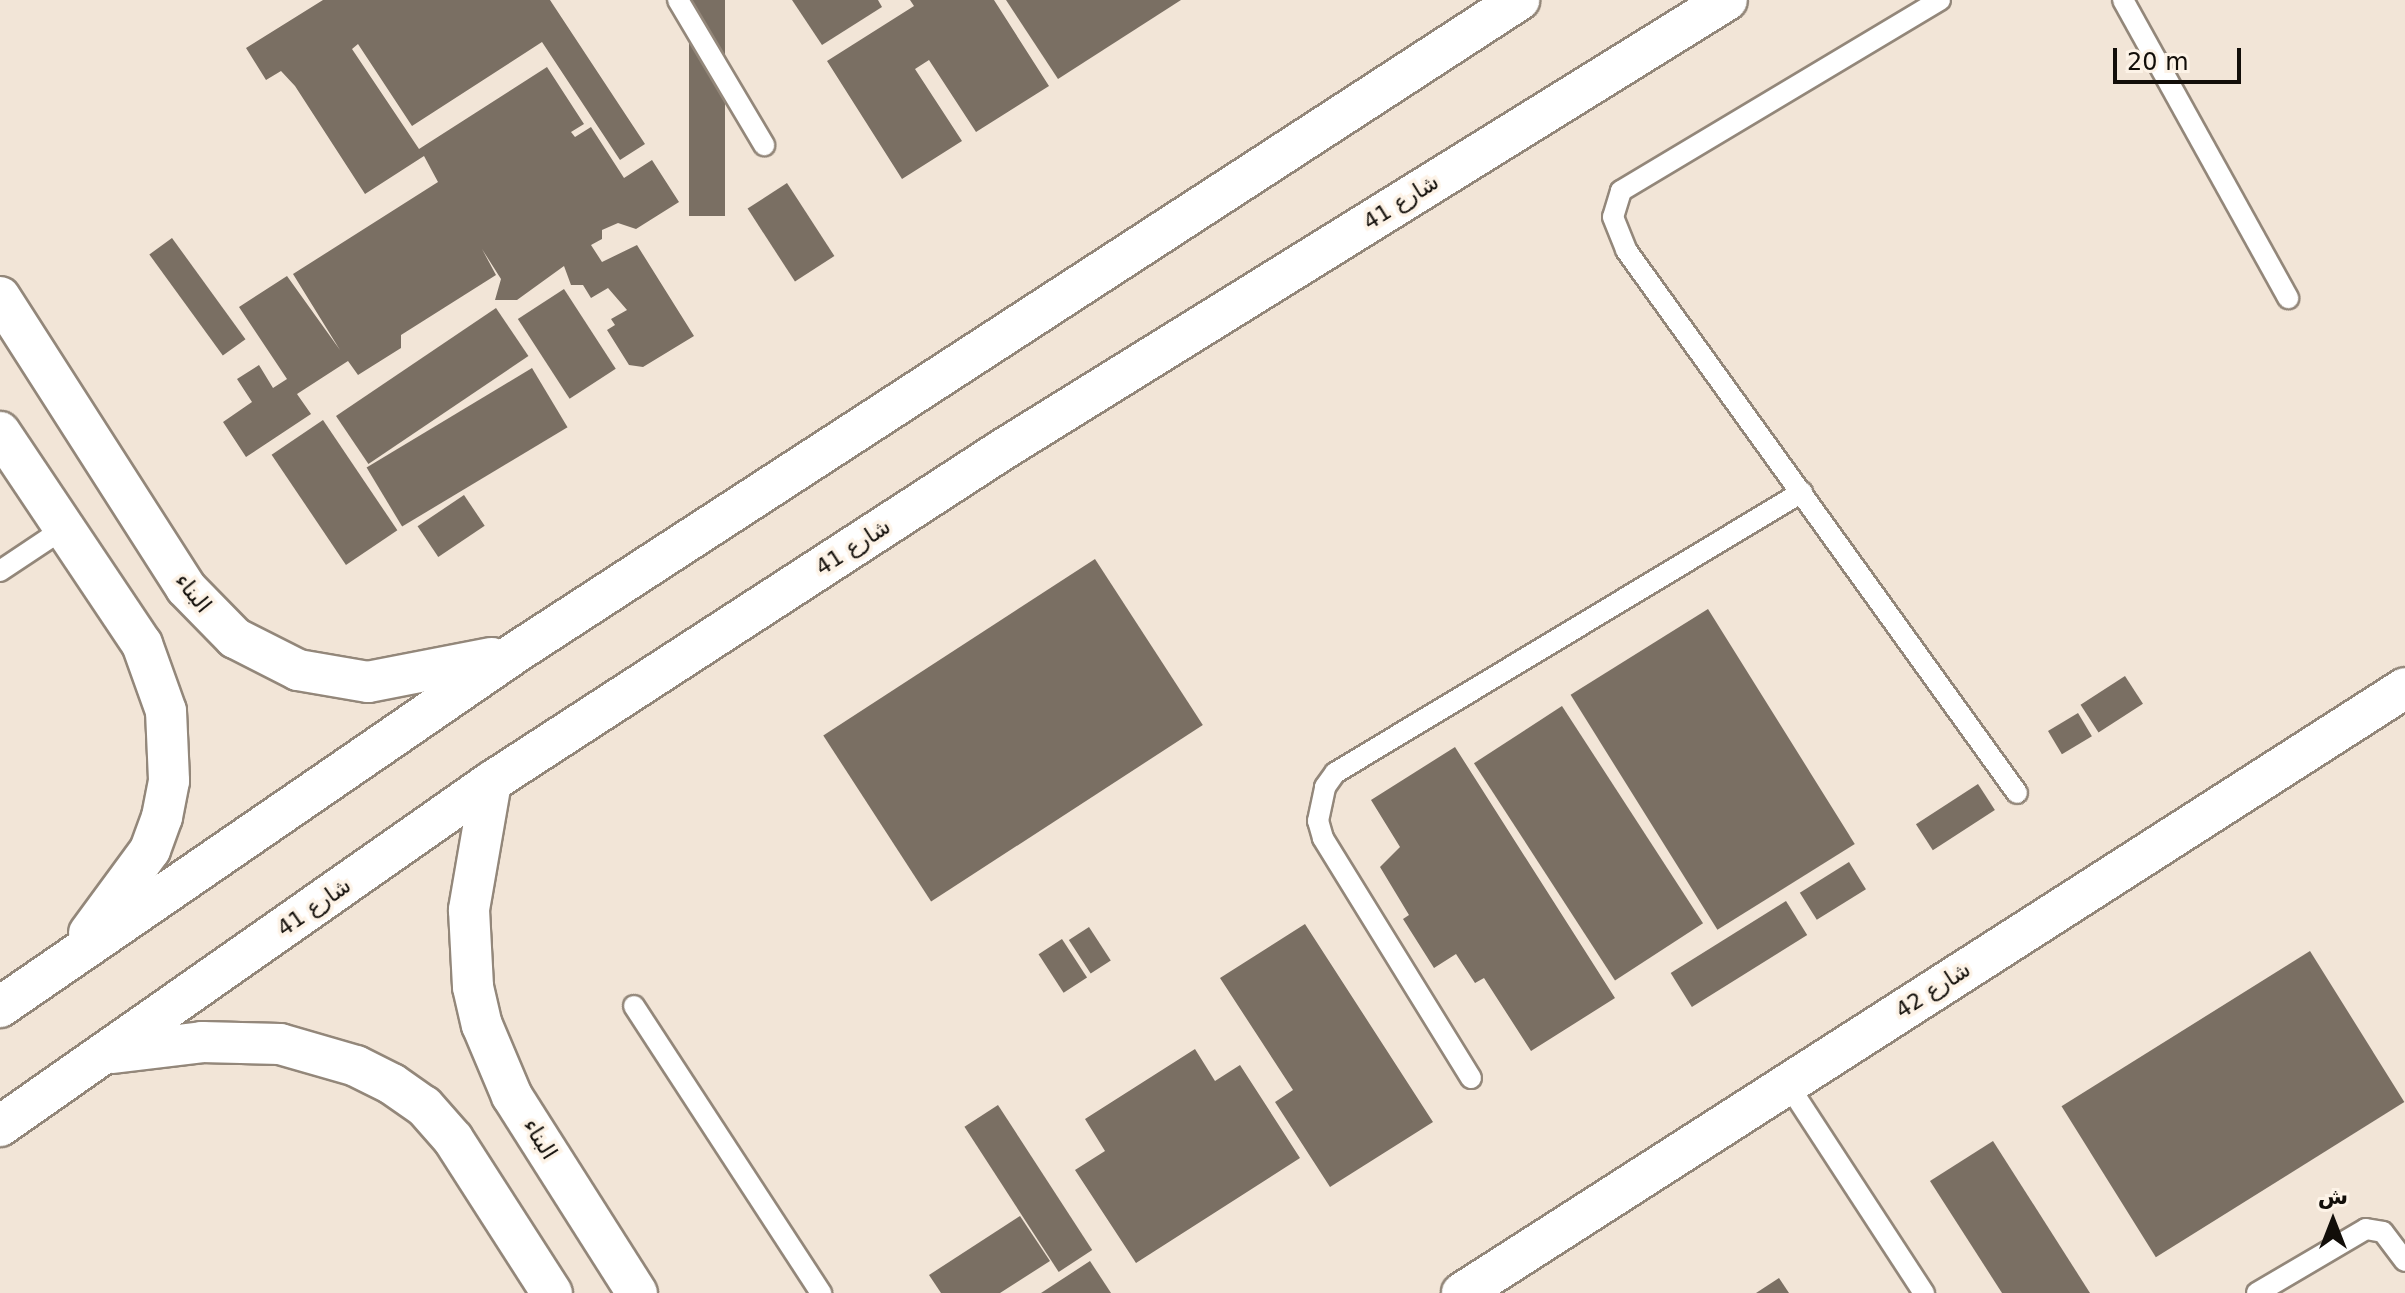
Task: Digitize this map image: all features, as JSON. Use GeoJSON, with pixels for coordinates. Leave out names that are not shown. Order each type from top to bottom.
{"type":"FeatureCollection","features":[{"type":"Feature","properties":{"kind":"street"},"geometry":{"type":"LineString","coordinates":[[0,1007],[515,653],[1519,0]]}},
{"type":"Feature","properties":{"kind":"street","name":"شارع 41"},"geometry":{"type":"LineString","coordinates":[[0,1126],[109,1053],[491,782],[1002,450],[1727,0]]}},
{"type":"Feature","properties":{"kind":"street","name":"البناء"},"geometry":{"type":"LineString","coordinates":[[0,297],[186,588],[235,638],[298,670],[368,682],[404,680],[515,653]]}},
{"type":"Feature","properties":{"kind":"street"},"geometry":{"type":"LineString","coordinates":[[0,432],[142,644],[156,676],[171,746],[165,805],[150,850],[72,958]]}},
{"type":"Feature","properties":{"kind":"street","name":"شارع 42"},"geometry":{"type":"LineString","coordinates":[[1462,1293],[2405,688]]}},
{"type":"Feature","properties":{"kind":"street","name":"البناء"},"geometry":{"type":"LineString","coordinates":[[491,782],[469,910],[472,974],[482,1025],[512,1096],[637,1293]]}},
{"type":"Feature","properties":{"kind":"street"},"geometry":{"type":"LineString","coordinates":[[109,1053],[202,1042],[280,1044],[356,1066],[392,1084],[424,1106],[453,1139],[552,1293]]}},
{"type":"Feature","properties":{"kind":"lane"},"geometry":{"type":"LineString","coordinates":[[678,0],[764,145]]}},
{"type":"Feature","properties":{"kind":"lane"},"geometry":{"type":"LineString","coordinates":[[1940,0],[1621,191],[1613,217],[1626,250],[2017,793]]}},
{"type":"Feature","properties":{"kind":"lane"},"geometry":{"type":"LineString","coordinates":[[2123,0],[2288,298]]}},
{"type":"Feature","properties":{"kind":"lane"},"geometry":{"type":"LineString","coordinates":[[1471,1078],[1323,838],[1318,813],[1325,787],[1335,773],[1802,492]]}},
{"type":"Feature","properties":{"kind":"lane"},"geometry":{"type":"LineString","coordinates":[[0,571],[63,529]]}},
{"type":"Feature","properties":{"kind":"lane"},"geometry":{"type":"LineString","coordinates":[[634,1006],[821,1293]]}},
{"type":"Feature","properties":{"kind":"lane"},"geometry":{"type":"LineString","coordinates":[[1787,1083],[1924,1293]]}},
{"type":"Feature","properties":{"kind":"lane"},"geometry":{"type":"LineString","coordinates":[[2257,1293],[2366,1229],[2383,1232],[2405,1261]]}},
{"type":"Feature","properties":{"kind":"building"},"geometry":{"type":"Polygon","coordinates":[[[323,0],[550,0],[645,144],[620,160],[542,42],[412,126],[358,44],[352,49],[419,149],[547,67],[584,124],[571,132],[575,137],[591,127],[624,178],[652,160],[679,202],[636,229],[618,223],[602,230],[602,239],[591,245],[602,262],[637,245],[694,336],[643,367],[629,365],[607,330],[615,325],[611,319],[627,310],[608,288],[591,298],[583,285],[571,285],[564,266],[517,300],[495,300],[501,279],[482,249],[496,275],[401,335],[401,348],[358,375],[348,361],[297,394],[311,414],[246,457],[223,422],[252,402],[237,379],[259,365],[273,388],[287,379],[239,307],[287,276],[340,350],[293,274],[438,182],[424,156],[365,194],[295,86],[281,71],[266,80],[246,48],[323,0]]]}},
{"type":"Feature","properties":{"kind":"building"},"geometry":{"type":"Polygon","coordinates":[[[689,0],[725,0],[725,216],[689,216],[689,0]]]}},
{"type":"Feature","properties":{"kind":"building"},"geometry":{"type":"Polygon","coordinates":[[[792,0],[878,0],[882,7],[822,45],[792,0]]]}},
{"type":"Feature","properties":{"kind":"building"},"geometry":{"type":"Polygon","coordinates":[[[910,0],[994,0],[1049,86],[976,132],[929,60],[915,69],[962,141],[902,179],[827,61],[914,6],[910,0]]]}},
{"type":"Feature","properties":{"kind":"building"},"geometry":{"type":"Polygon","coordinates":[[[1006,0],[1181,0],[1058,79],[1006,0]]]}},
{"type":"Feature","properties":{"kind":"building"},"geometry":{"type":"Polygon","coordinates":[[[787,183],[834,256],[795,282],[748,209],[787,183]]]}},
{"type":"Feature","properties":{"kind":"building"},"geometry":{"type":"Polygon","coordinates":[[[172,238],[245,339],[223,356],[149,254],[172,238]]]}},
{"type":"Feature","properties":{"kind":"building"},"geometry":{"type":"Polygon","coordinates":[[[564,289],[616,369],[570,399],[518,319],[564,289]]]}},
{"type":"Feature","properties":{"kind":"building"},"geometry":{"type":"Polygon","coordinates":[[[496,308],[528,356],[368,464],[336,416],[496,308]]]}},
{"type":"Feature","properties":{"kind":"building"},"geometry":{"type":"Polygon","coordinates":[[[532,368],[568,427],[402,527],[367,467],[532,368]]]}},
{"type":"Feature","properties":{"kind":"building"},"geometry":{"type":"Polygon","coordinates":[[[323,420],[397,530],[346,565],[272,455],[323,420]]]}},
{"type":"Feature","properties":{"kind":"building"},"geometry":{"type":"Polygon","coordinates":[[[464,495],[485,526],[438,557],[418,526],[464,495]]]}},
{"type":"Feature","properties":{"kind":"building"},"geometry":{"type":"Polygon","coordinates":[[[1095,559],[1203,725],[931,902],[823,735],[1095,559]]]}},
{"type":"Feature","properties":{"kind":"building"},"geometry":{"type":"Polygon","coordinates":[[[1708,609],[1855,844],[1717,930],[1571,695],[1708,609]]]}},
{"type":"Feature","properties":{"kind":"building"},"geometry":{"type":"Polygon","coordinates":[[[2125,676],[2143,704],[2099,733],[2081,705],[2125,676]]]}},
{"type":"Feature","properties":{"kind":"building"},"geometry":{"type":"Polygon","coordinates":[[[1562,706],[1703,923],[1615,980],[1474,763],[1562,706]]]}},
{"type":"Feature","properties":{"kind":"building"},"geometry":{"type":"Polygon","coordinates":[[[2078,713],[2092,736],[2062,754],[2048,731],[2078,713]]]}},
{"type":"Feature","properties":{"kind":"building"},"geometry":{"type":"Polygon","coordinates":[[[1455,747],[1615,998],[1531,1051],[1484,978],[1475,983],[1456,954],[1434,968],[1403,919],[1409,915],[1380,867],[1400,847],[1371,800],[1455,747]]]}},
{"type":"Feature","properties":{"kind":"building"},"geometry":{"type":"Polygon","coordinates":[[[1978,784],[1995,810],[1933,850],[1916,824],[1978,784]]]}},
{"type":"Feature","properties":{"kind":"building"},"geometry":{"type":"Polygon","coordinates":[[[1849,862],[1866,889],[1817,920],[1800,893],[1849,862]]]}},
{"type":"Feature","properties":{"kind":"building"},"geometry":{"type":"Polygon","coordinates":[[[1786,901],[1807,935],[1692,1007],[1671,973],[1786,901]]]}},
{"type":"Feature","properties":{"kind":"building"},"geometry":{"type":"Polygon","coordinates":[[[1305,924],[1433,1122],[1330,1187],[1275,1102],[1293,1090],[1220,978],[1305,924]]]}},
{"type":"Feature","properties":{"kind":"building"},"geometry":{"type":"Polygon","coordinates":[[[1089,927],[1111,961],[1091,974],[1069,940],[1089,927]]]}},
{"type":"Feature","properties":{"kind":"building"},"geometry":{"type":"Polygon","coordinates":[[[1062,939],[1087,978],[1064,993],[1039,954],[1062,939]]]}},
{"type":"Feature","properties":{"kind":"building"},"geometry":{"type":"Polygon","coordinates":[[[2310,951],[2404,1102],[2156,1257],[2062,1106],[2310,951]]]}},
{"type":"Feature","properties":{"kind":"building"},"geometry":{"type":"Polygon","coordinates":[[[1195,1049],[1215,1081],[1240,1065],[1300,1158],[1136,1263],[1075,1170],[1105,1151],[1085,1119],[1195,1049]]]}},
{"type":"Feature","properties":{"kind":"building"},"geometry":{"type":"Polygon","coordinates":[[[998,1105],[1092,1250],[1059,1272],[964,1127],[998,1105]]]}},
{"type":"Feature","properties":{"kind":"building"},"geometry":{"type":"Polygon","coordinates":[[[1993,1141],[2090,1293],[2002,1293],[1930,1181],[1993,1141]]]}},
{"type":"Feature","properties":{"kind":"building"},"geometry":{"type":"Polygon","coordinates":[[[1020,1216],[1050,1261],[1000,1293],[941,1293],[929,1275],[1020,1216]]]}},
{"type":"Feature","properties":{"kind":"building"},"geometry":{"type":"Polygon","coordinates":[[[1090,1261],[1111,1293],[1041,1293],[1090,1261]]]}},
{"type":"Feature","properties":{"kind":"building"},"geometry":{"type":"Polygon","coordinates":[[[1779,1278],[1789,1293],[1756,1293],[1779,1278]]]}}]}
